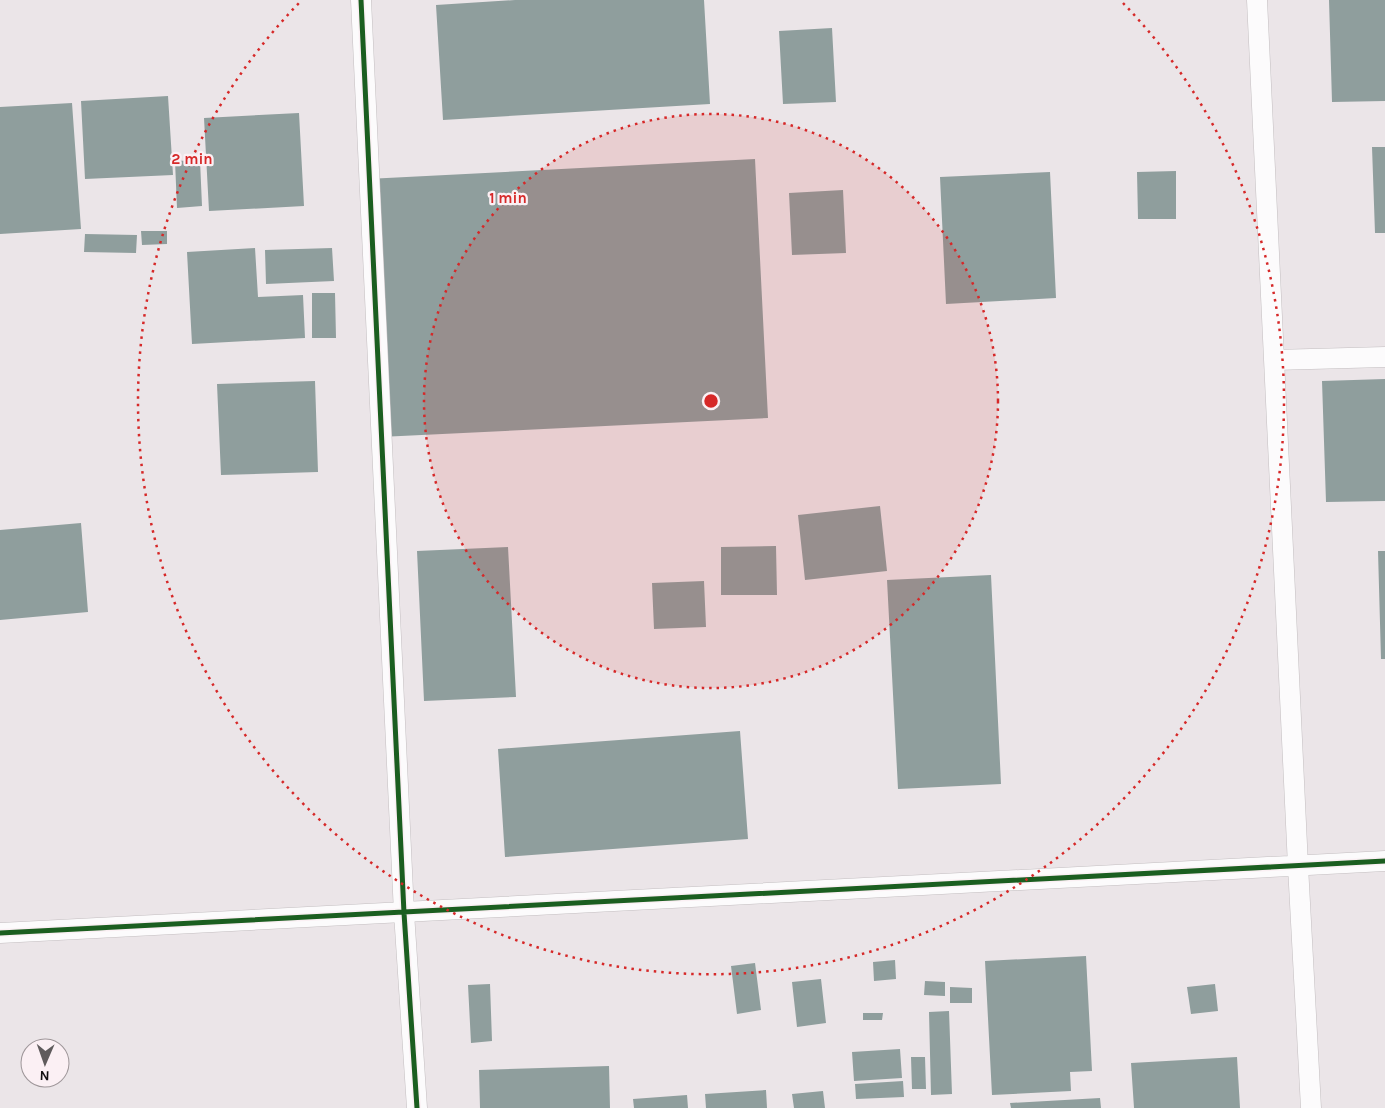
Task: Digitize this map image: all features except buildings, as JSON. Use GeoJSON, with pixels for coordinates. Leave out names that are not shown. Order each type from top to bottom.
{"type":"FeatureCollection","features":[{"type":"Feature","properties":{"kind":"street"},"geometry":{"type":"LineString","coordinates":[[361,0],[404,913],[417,1108]]}},
{"type":"Feature","properties":{"kind":"street"},"geometry":{"type":"LineString","coordinates":[[1257,0],[1311,1108]]}},
{"type":"Feature","properties":{"kind":"street"},"geometry":{"type":"LineString","coordinates":[[1274,360],[1385,357]]}},
{"type":"Feature","properties":{"kind":"street"},"geometry":{"type":"LineString","coordinates":[[0,933],[1385,861]]}},
{"type":"Feature","properties":{"kind":"cycle path"},"geometry":{"type":"LineString","coordinates":[[361,0],[404,913],[417,1108]]}},
{"type":"Feature","properties":{"kind":"cycle path"},"geometry":{"type":"LineString","coordinates":[[0,933],[1385,861]]}}]}
